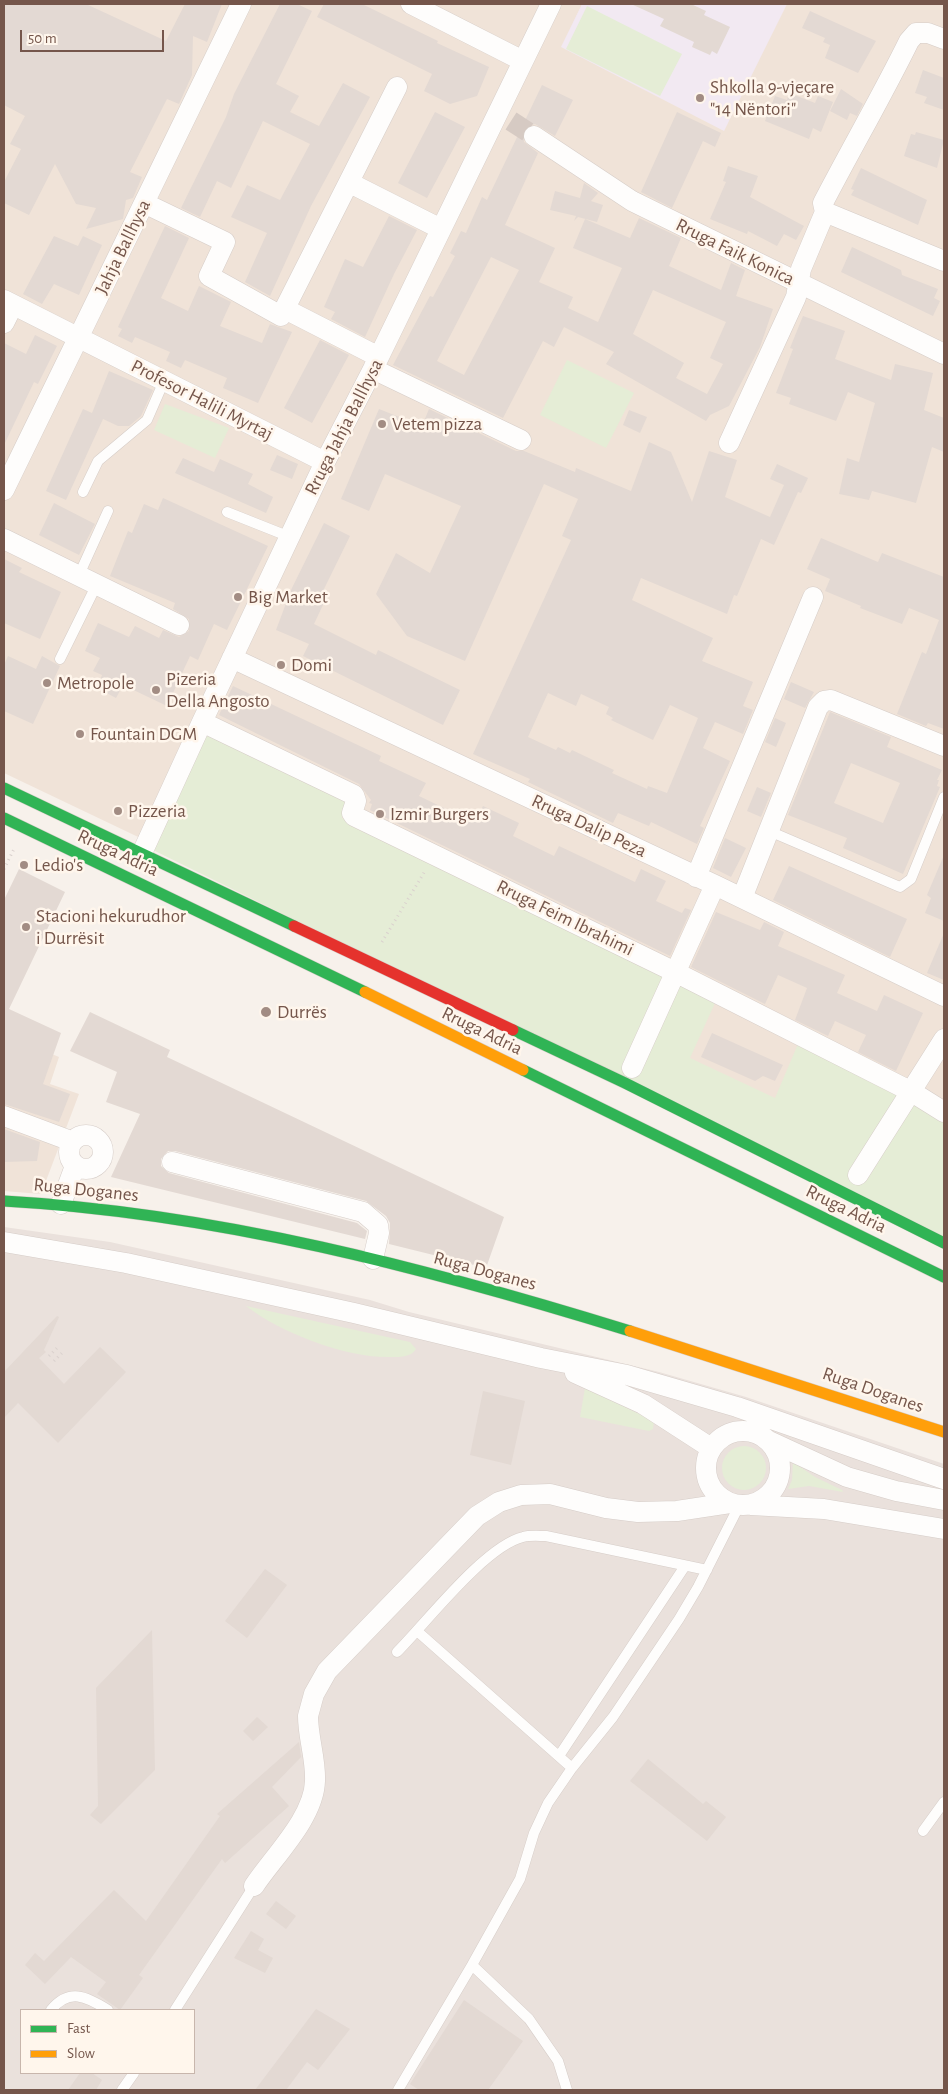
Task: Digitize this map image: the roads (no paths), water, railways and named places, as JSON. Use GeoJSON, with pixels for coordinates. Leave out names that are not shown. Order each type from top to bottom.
{"type":"FeatureCollection","features":[{"type":"Feature","properties":{"kind":"main road","name":"Rruga Adria"},"geometry":{"type":"LineString","coordinates":[[4,788],[625,1083],[944,1243]]}},
{"type":"Feature","properties":{"kind":"main road","name":"Rruga Adria"},"geometry":{"type":"LineString","coordinates":[[4,818],[144,884],[944,1277]]}},
{"type":"Feature","properties":{"kind":"main road","name":"Ruga Doganes"},"geometry":{"type":"LineString","coordinates":[[4,1201],[136,1212],[247,1231],[372,1259],[624,1329],[944,1432]]}},
{"type":"Feature","properties":{"kind":"street","name":"Jahja Ballhysa"},"geometry":{"type":"LineString","coordinates":[[4,490],[241,4]]}},
{"type":"Feature","properties":{"kind":"street"},"geometry":{"type":"LineString","coordinates":[[411,4],[523,61]]}},
{"type":"Feature","properties":{"kind":"street","name":"Rruga Jahja Ballhysa"},"geometry":{"type":"LineString","coordinates":[[142,853],[325,462],[376,363],[441,229],[505,116],[523,61],[551,4]]}},
{"type":"Feature","properties":{"kind":"street"},"geometry":{"type":"LineString","coordinates":[[730,443],[796,298],[801,268],[825,212],[823,203],[909,41],[916,33],[928,32],[944,40]]}},
{"type":"Feature","properties":{"kind":"street"},"geometry":{"type":"LineString","coordinates":[[144,203],[225,242],[209,276],[281,316],[350,183],[397,86]]}},
{"type":"Feature","properties":{"kind":"street","name":"Rruga Faik Konica"},"geometry":{"type":"LineString","coordinates":[[534,136],[632,201],[944,354]]}},
{"type":"Feature","properties":{"kind":"street"},"geometry":{"type":"LineString","coordinates":[[350,183],[441,229]]}},
{"type":"Feature","properties":{"kind":"street"},"geometry":{"type":"LineString","coordinates":[[825,212],[944,261]]}},
{"type":"Feature","properties":{"kind":"street"},"geometry":{"type":"LineString","coordinates":[[4,323],[8,302]]}},
{"type":"Feature","properties":{"kind":"street","name":"Profesor Halili Myrtaj"},"geometry":{"type":"LineString","coordinates":[[8,302],[325,462]]}},
{"type":"Feature","properties":{"kind":"street"},"geometry":{"type":"LineString","coordinates":[[285,308],[376,363],[520,440]]}},
{"type":"Feature","properties":{"kind":"street"},"geometry":{"type":"LineString","coordinates":[[4,539],[179,625]]}},
{"type":"Feature","properties":{"kind":"street"},"geometry":{"type":"LineString","coordinates":[[696,877],[813,597]]}},
{"type":"Feature","properties":{"kind":"street","name":"Rruga Dalip Peza"},"geometry":{"type":"LineString","coordinates":[[232,658],[715,885],[944,996]]}},
{"type":"Feature","properties":{"kind":"street"},"geometry":{"type":"LineString","coordinates":[[742,898],[818,707],[824,700],[831,700],[944,746]]}},
{"type":"Feature","properties":{"kind":"street","name":"Rruga Feim Ibrahimi"},"geometry":{"type":"LineString","coordinates":[[202,722],[354,795],[356,801],[352,813],[354,816],[675,972],[912,1092],[944,1112]]}},
{"type":"Feature","properties":{"kind":"street"},"geometry":{"type":"LineString","coordinates":[[632,1068],[715,885]]}},
{"type":"Feature","properties":{"kind":"street"},"geometry":{"type":"LineString","coordinates":[[858,1175],[944,1039]]}},
{"type":"Feature","properties":{"kind":"street"},"geometry":{"type":"LineString","coordinates":[[4,1116],[71,1141]]}},
{"type":"Feature","properties":{"kind":"street"},"geometry":{"type":"LineString","coordinates":[[91,1135],[102,1144],[102,1158],[92,1168],[80,1168],[68,1154],[71,1141],[77,1136],[91,1135]]}},
{"type":"Feature","properties":{"kind":"street"},"geometry":{"type":"LineString","coordinates":[[172,1162],[362,1212],[378,1225],[379,1233],[372,1259]]}},
{"type":"Feature","properties":{"kind":"street"},"geometry":{"type":"LineString","coordinates":[[67,1205],[80,1168]]}},
{"type":"Feature","properties":{"kind":"street"},"geometry":{"type":"LineString","coordinates":[[4,1242],[126,1263],[354,1313],[541,1358],[627,1375],[737,1406],[944,1479]]}},
{"type":"Feature","properties":{"kind":"street"},"geometry":{"type":"LineString","coordinates":[[541,1358],[643,1404],[711,1448]]}},
{"type":"Feature","properties":{"kind":"street"},"geometry":{"type":"LineString","coordinates":[[737,1406],[746,1415],[761,1437],[779,1459],[779,1479],[768,1496],[740,1505],[717,1495],[707,1478],[706,1461],[711,1448],[722,1437],[741,1431],[761,1437],[847,1477],[896,1491],[944,1500]]}},
{"type":"Feature","properties":{"kind":"street"},"geometry":{"type":"LineString","coordinates":[[254,1886],[297,1827],[311,1800],[315,1783],[308,1716],[309,1706],[320,1681],[369,1625],[477,1516],[499,1502],[530,1494],[550,1494],[606,1508],[638,1512],[677,1511],[740,1505],[824,1509],[944,1529]]}},
{"type":"Feature","properties":{"kind":"lane"},"geometry":{"type":"LineString","coordinates":[[83,492],[98,461],[147,420],[164,381]]}},
{"type":"Feature","properties":{"kind":"lane"},"geometry":{"type":"LineString","coordinates":[[79,575],[108,511]]}},
{"type":"Feature","properties":{"kind":"lane"},"geometry":{"type":"LineString","coordinates":[[227,512],[290,538]]}},
{"type":"Feature","properties":{"kind":"lane"},"geometry":{"type":"LineString","coordinates":[[60,658],[97,584]]}},
{"type":"Feature","properties":{"kind":"lane"},"geometry":{"type":"LineString","coordinates":[[770,831],[900,887],[912,879],[944,797]]}},
{"type":"Feature","properties":{"kind":"lane"},"geometry":{"type":"LineString","coordinates":[[398,2090],[520,1879],[534,1833],[548,1803],[572,1768],[613,1716],[679,1619],[707,1570],[740,1505]]}},
{"type":"Feature","properties":{"kind":"lane"},"geometry":{"type":"LineString","coordinates":[[397,1652],[477,1567],[501,1548],[523,1537],[546,1536],[707,1570]]}},
{"type":"Feature","properties":{"kind":"lane"},"geometry":{"type":"LineString","coordinates":[[559,1756],[685,1566]]}},
{"type":"Feature","properties":{"kind":"lane"},"geometry":{"type":"LineString","coordinates":[[417,1631],[572,1768]]}},
{"type":"Feature","properties":{"kind":"lane"},"geometry":{"type":"LineString","coordinates":[[923,1831],[944,1802]]}},
{"type":"Feature","properties":{"kind":"lane"},"geometry":{"type":"LineString","coordinates":[[176,2009],[254,1886]]}},
{"type":"Feature","properties":{"kind":"lane"},"geometry":{"type":"LineString","coordinates":[[472,1965],[529,2019],[558,2061],[568,2090]]}},
{"type":"Feature","properties":{"kind":"lane"},"geometry":{"type":"LineString","coordinates":[[52,2009],[60,2000],[70,1996],[83,1997],[106,2009]]}},
{"type":"Feature","properties":{"kind":"lane"},"geometry":{"type":"LineString","coordinates":[[122,2090],[133,2074]]}},
{"type":"Feature","properties":{"kind":"tunnel"},"geometry":{"type":"LineString","coordinates":[[511,121],[534,136]]}},
{"type":"Feature","properties":{"kind":"place","name":"Shkolla 9-vjeçare \"14 Nëntori\""},"geometry":{"type":"Point","coordinates":[700,98]}},
{"type":"Feature","properties":{"kind":"place","name":"Vetem pizza"},"geometry":{"type":"Point","coordinates":[382,424]}},
{"type":"Feature","properties":{"kind":"place","name":"Big Market"},"geometry":{"type":"Point","coordinates":[238,597]}},
{"type":"Feature","properties":{"kind":"place","name":"Domi"},"geometry":{"type":"Point","coordinates":[281,665]}},
{"type":"Feature","properties":{"kind":"place","name":"Metropole"},"geometry":{"type":"Point","coordinates":[47,683]}},
{"type":"Feature","properties":{"kind":"place","name":"Pizeria Della Angosto"},"geometry":{"type":"Point","coordinates":[156,690]}},
{"type":"Feature","properties":{"kind":"place","name":"Fountain DGM"},"geometry":{"type":"Point","coordinates":[80,734]}},
{"type":"Feature","properties":{"kind":"place","name":"Pizzeria"},"geometry":{"type":"Point","coordinates":[118,811]}},
{"type":"Feature","properties":{"kind":"place","name":"Izmir Burgers"},"geometry":{"type":"Point","coordinates":[380,814]}},
{"type":"Feature","properties":{"kind":"place","name":"Ledio's"},"geometry":{"type":"Point","coordinates":[24,865]}},
{"type":"Feature","properties":{"kind":"place","name":"Stacioni hekurudhor i Durrësit"},"geometry":{"type":"Point","coordinates":[26,927]}},
{"type":"Feature","properties":{"kind":"place","name":"Durrës"},"geometry":{"type":"Point","coordinates":[266,1012]}}]}
